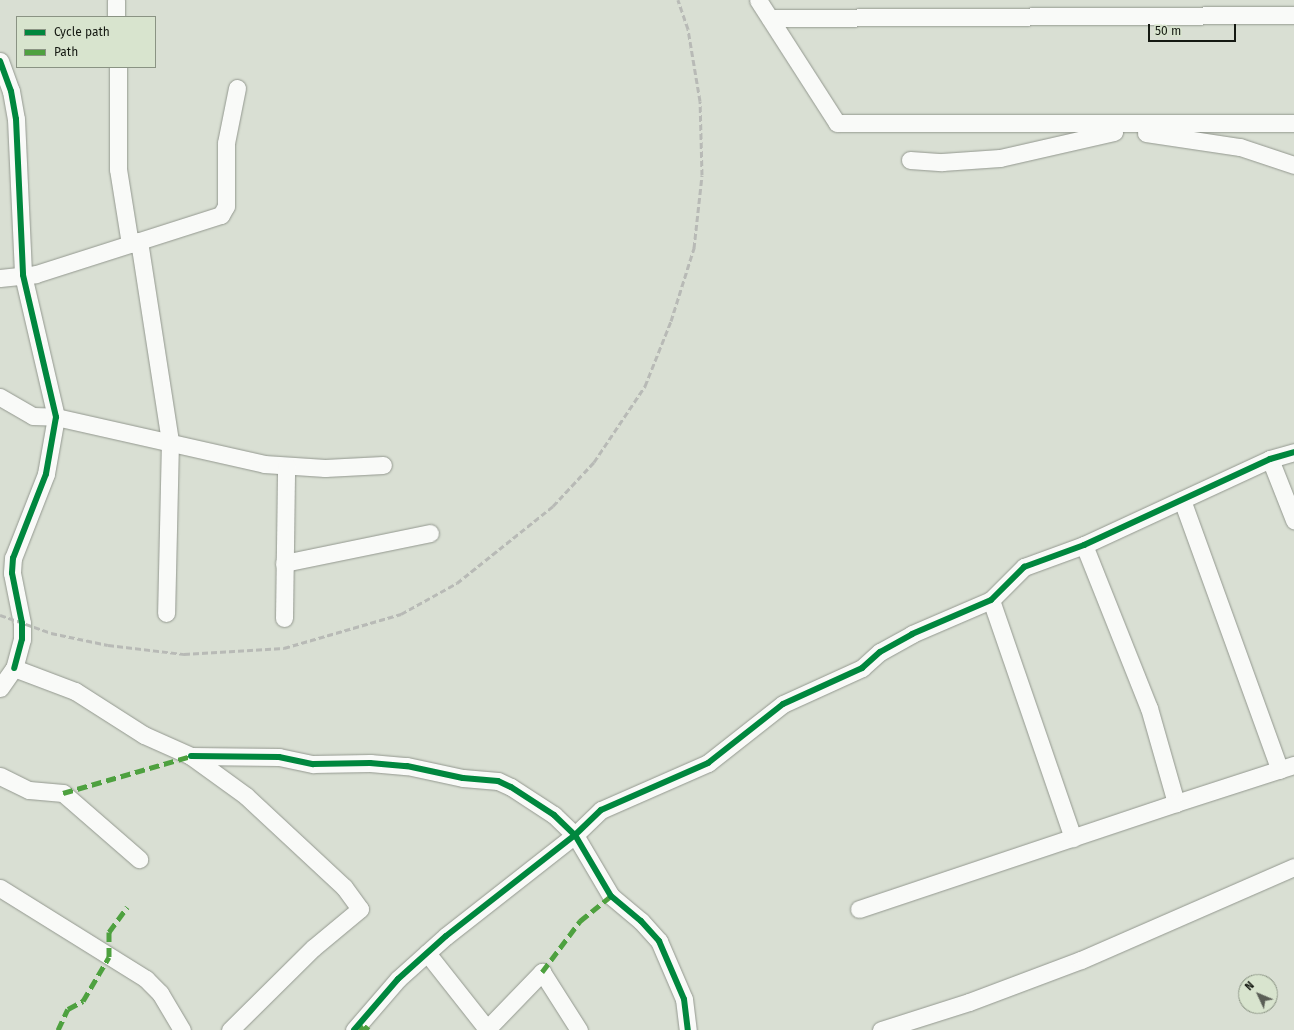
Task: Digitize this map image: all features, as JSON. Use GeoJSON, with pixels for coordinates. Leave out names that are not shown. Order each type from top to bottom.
{"type":"FeatureCollection","features":[{"type":"Feature","properties":{"kind":"street"},"geometry":{"type":"LineString","coordinates":[[116,0],[116,16]]}},
{"type":"Feature","properties":{"kind":"street"},"geometry":{"type":"LineString","coordinates":[[758,0],[837,123],[1294,124]]}},
{"type":"Feature","properties":{"kind":"street"},"geometry":{"type":"LineString","coordinates":[[770,18],[1294,15]]}},
{"type":"Feature","properties":{"kind":"street"},"geometry":{"type":"LineString","coordinates":[[0,61],[11,91],[16,120],[23,275],[56,417],[46,474],[13,558],[12,573],[22,623],[22,639],[14,668],[0,688]]}},
{"type":"Feature","properties":{"kind":"street"},"geometry":{"type":"LineString","coordinates":[[118,68],[118,169],[135,242],[170,441],[166,613]]}},
{"type":"Feature","properties":{"kind":"street"},"geometry":{"type":"LineString","coordinates":[[0,278],[36,274],[221,215],[225,211],[226,143],[237,88]]}},
{"type":"Feature","properties":{"kind":"street"},"geometry":{"type":"LineString","coordinates":[[910,160],[942,162],[1000,158],[1101,133],[1125,131],[1181,136],[1240,147],[1294,165]]}},
{"type":"Feature","properties":{"kind":"street"},"geometry":{"type":"LineString","coordinates":[[0,397],[33,416],[56,417],[170,441],[264,464],[325,468],[383,465]]}},
{"type":"Feature","properties":{"kind":"street"},"geometry":{"type":"LineString","coordinates":[[354,1030],[398,979],[427,953],[514,881],[575,835],[601,810],[708,763],[783,704],[862,668],[880,652],[912,634],[991,600],[1024,567],[1084,546],[1270,459],[1294,452]]}},
{"type":"Feature","properties":{"kind":"street"},"geometry":{"type":"LineString","coordinates":[[1270,459],[1294,520]]}},
{"type":"Feature","properties":{"kind":"street"},"geometry":{"type":"LineString","coordinates":[[284,618],[286,466]]}},
{"type":"Feature","properties":{"kind":"street"},"geometry":{"type":"LineString","coordinates":[[859,909],[1287,767],[1182,500]]}},
{"type":"Feature","properties":{"kind":"street"},"geometry":{"type":"LineString","coordinates":[[284,563],[430,533]]}},
{"type":"Feature","properties":{"kind":"street"},"geometry":{"type":"LineString","coordinates":[[1084,546],[1150,708],[1176,803]]}},
{"type":"Feature","properties":{"kind":"street"},"geometry":{"type":"LineString","coordinates":[[991,600],[1073,838]]}},
{"type":"Feature","properties":{"kind":"street"},"geometry":{"type":"LineString","coordinates":[[14,668],[75,691],[144,735],[191,756],[246,796],[344,887],[360,909],[299,961],[230,1030]]}},
{"type":"Feature","properties":{"kind":"street"},"geometry":{"type":"LineString","coordinates":[[191,756],[280,757],[313,764],[377,764],[407,766],[463,778],[498,781],[554,815],[575,835],[611,896],[641,921],[659,941],[684,999],[688,1030]]}},
{"type":"Feature","properties":{"kind":"street"},"geometry":{"type":"LineString","coordinates":[[0,776],[29,790],[63,793],[139,859]]}},
{"type":"Feature","properties":{"kind":"street"},"geometry":{"type":"LineString","coordinates":[[881,1030],[969,1002],[1081,960],[1294,867]]}},
{"type":"Feature","properties":{"kind":"street"},"geometry":{"type":"LineString","coordinates":[[0,888],[146,979],[160,993],[182,1030]]}},
{"type":"Feature","properties":{"kind":"street"},"geometry":{"type":"LineString","coordinates":[[427,953],[486,1030],[542,972],[579,1030]]}},
{"type":"Feature","properties":{"kind":"railway"},"geometry":{"type":"LineString","coordinates":[[0,615],[51,633],[108,645],[184,654],[284,648],[401,614],[457,583],[553,506],[594,462],[645,386],[671,321],[694,248],[702,175],[700,101],[688,29],[678,0]]}},
{"type":"Feature","properties":{"kind":"marked path"},"geometry":{"type":"LineString","coordinates":[[63,793],[191,756]]}},
{"type":"Feature","properties":{"kind":"marked path"},"geometry":{"type":"LineString","coordinates":[[542,972],[580,921],[611,896]]}},
{"type":"Feature","properties":{"kind":"marked path"},"geometry":{"type":"LineString","coordinates":[[58,1030],[68,1009],[83,1001],[109,957],[109,932],[127,907]]}},
{"type":"Feature","properties":{"kind":"marked path"},"geometry":{"type":"LineString","coordinates":[[359,1030],[364,1026],[369,1030]]}},
{"type":"Feature","properties":{"kind":"cycle path"},"geometry":{"type":"LineString","coordinates":[[0,61],[11,91],[16,119],[23,275],[56,417],[46,474],[13,558],[12,573],[22,623],[22,639],[14,668]]}},
{"type":"Feature","properties":{"kind":"cycle path"},"geometry":{"type":"LineString","coordinates":[[354,1030],[398,979],[446,936],[575,835],[601,810],[708,763],[783,704],[862,668],[880,652],[912,634],[991,600],[1024,567],[1084,545],[1270,459],[1294,452]]}},
{"type":"Feature","properties":{"kind":"cycle path"},"geometry":{"type":"LineString","coordinates":[[191,756],[279,757],[313,764],[370,763],[407,766],[463,778],[498,781],[511,787],[554,815],[575,835],[611,896],[641,921],[659,941],[684,999],[688,1030]]}}]}
